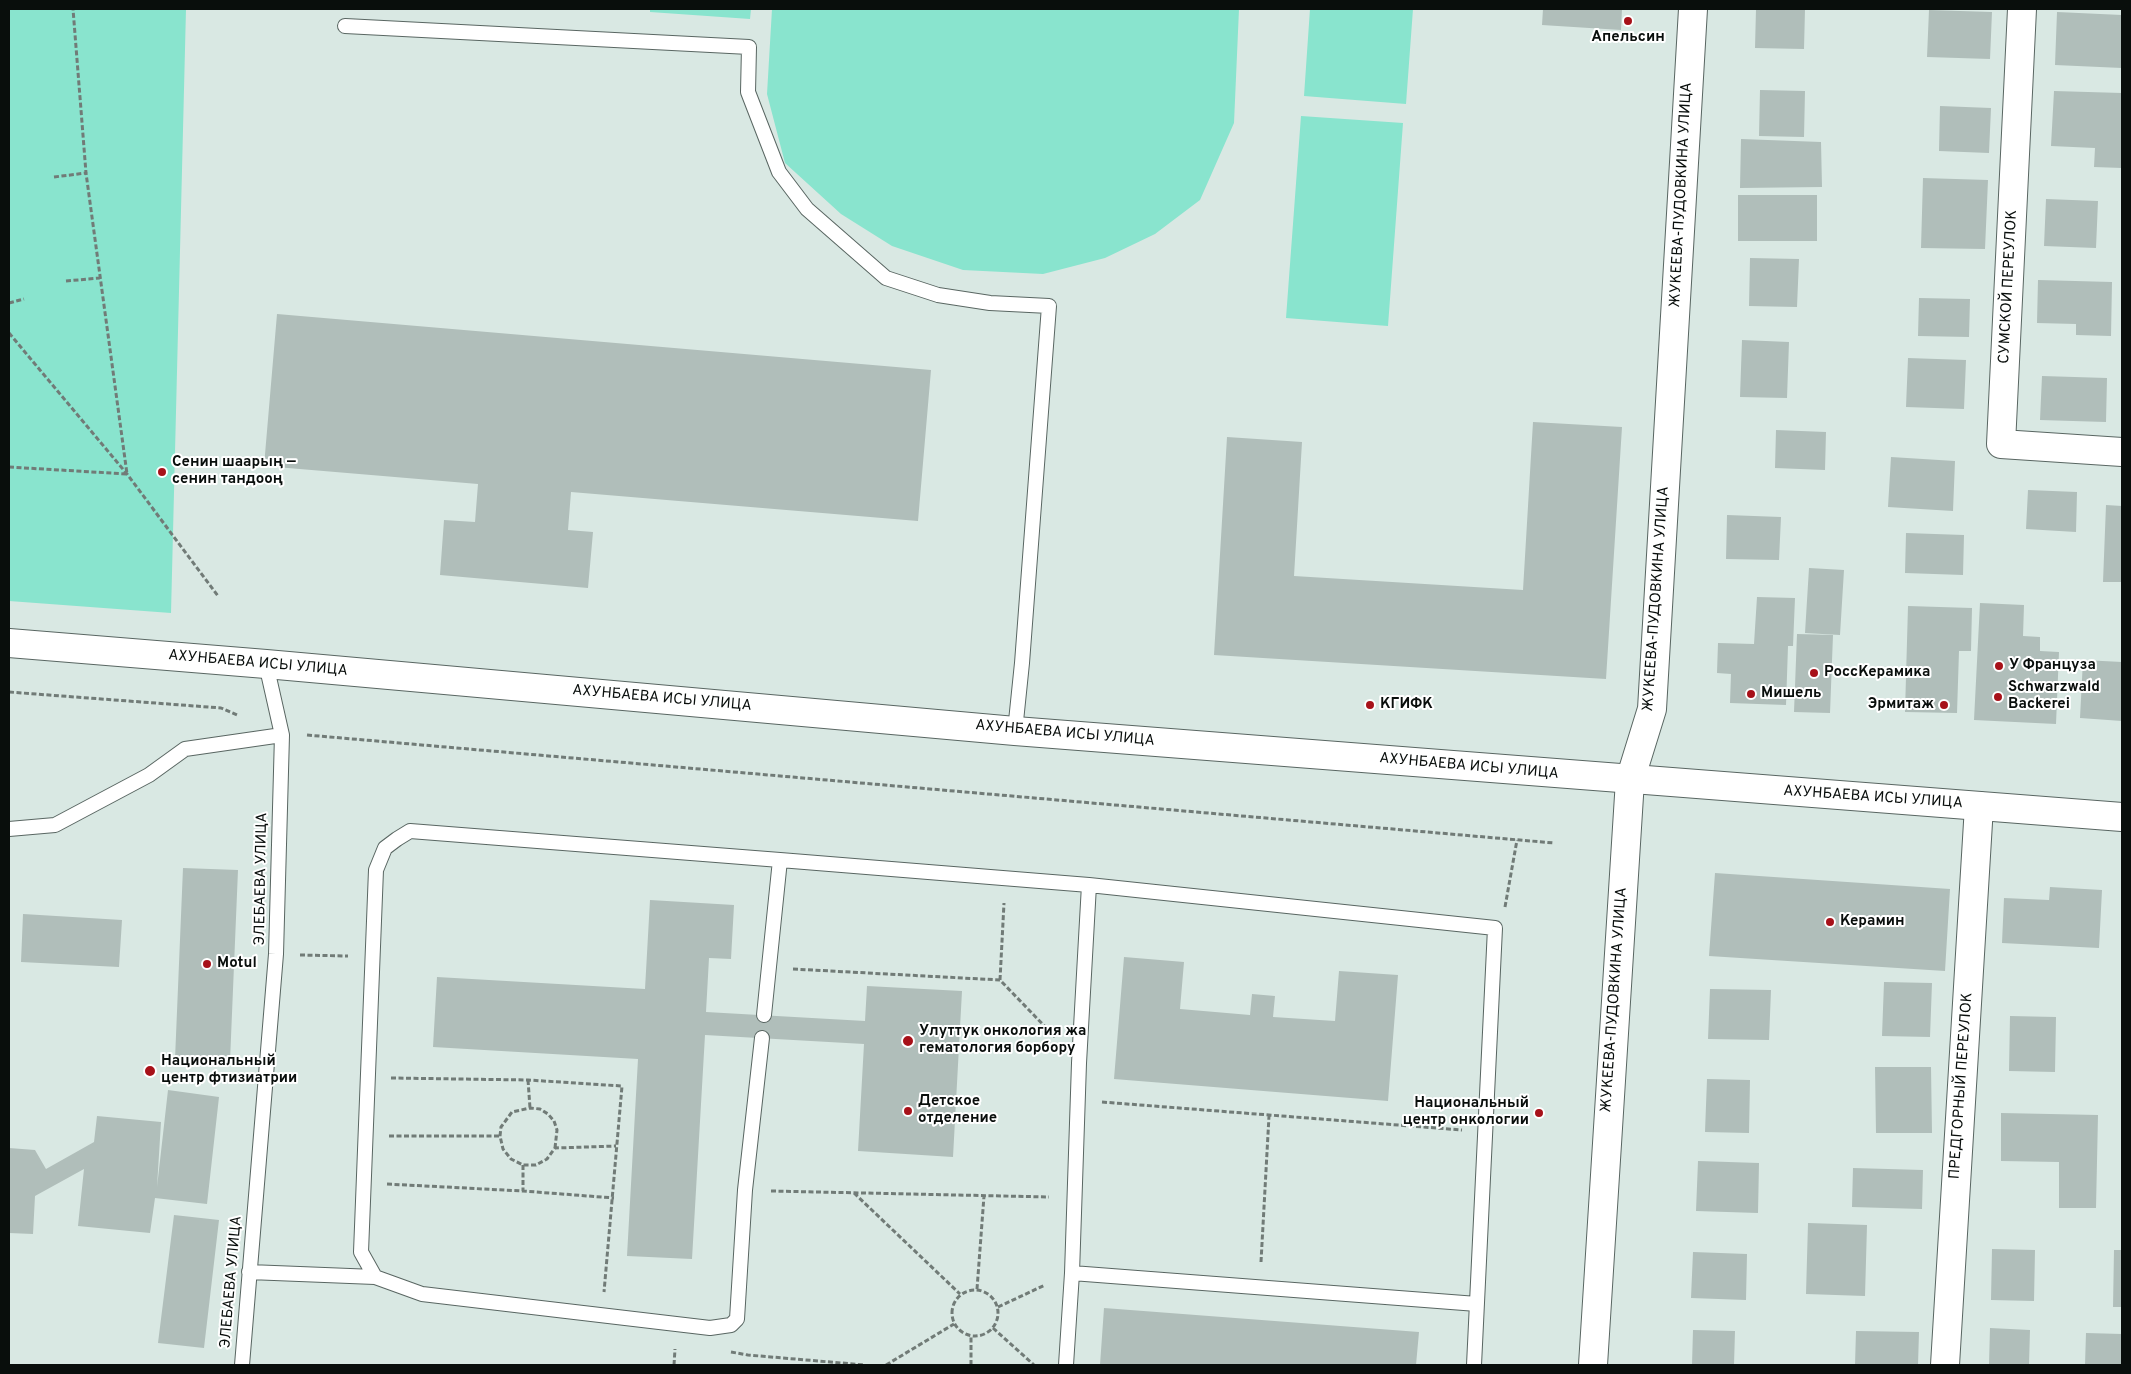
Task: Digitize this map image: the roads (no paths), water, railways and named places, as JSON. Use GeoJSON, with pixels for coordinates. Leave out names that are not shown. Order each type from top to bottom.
{"type":"FeatureCollection","features":[{"type":"Feature","properties":{"kind":"main road","name":"ЖУКЕЕВА-ПУДОВКИНА УЛИЦА"},"geometry":{"type":"LineString","coordinates":[[1593,1365],[1630,780],[1652,709],[1692,9]]}},
{"type":"Feature","properties":{"kind":"main road","name":"СУМСКОЙ ПЕРЕУЛОК"},"geometry":{"type":"LineString","coordinates":[[2022,9],[2002,444],[2122,452]]}},
{"type":"Feature","properties":{"kind":"main road","name":"АХУНБАЕВА ИСЫ УЛИЦА"},"geometry":{"type":"LineString","coordinates":[[9,644],[266,664],[1015,730],[1630,780],[2122,817]]}},
{"type":"Feature","properties":{"kind":"main road","name":"ПРЕДГОРНЫЙ ПЕРЕУЛОК"},"geometry":{"type":"LineString","coordinates":[[1945,1365],[1980,806]]}},
{"type":"Feature","properties":{"kind":"lane"},"geometry":{"type":"LineString","coordinates":[[344,26],[749,47],[748,92],[778,172],[807,209],[886,278],[938,295],[990,303],[1049,306],[1022,663],[1015,730]]}},
{"type":"Feature","properties":{"kind":"lane","name":"ЭЛЕБАЕВА УЛИЦА"},"geometry":{"type":"LineString","coordinates":[[242,1365],[276,954],[282,734],[266,664]]}},
{"type":"Feature","properties":{"kind":"lane"},"geometry":{"type":"LineString","coordinates":[[9,829],[55,825],[149,775],[186,749],[282,734]]}},
{"type":"Feature","properties":{"kind":"lane"},"geometry":{"type":"LineString","coordinates":[[375,1277],[362,1252],[376,870],[385,848],[410,830],[1089,885],[1495,928],[1474,1365]]}},
{"type":"Feature","properties":{"kind":"lane"},"geometry":{"type":"LineString","coordinates":[[764,1015],[780,860]]}},
{"type":"Feature","properties":{"kind":"lane"},"geometry":{"type":"LineString","coordinates":[[1066,1365],[1076,1197],[1079,1063],[1089,885]]}},
{"type":"Feature","properties":{"kind":"lane"},"geometry":{"type":"LineString","coordinates":[[249,1272],[375,1277],[422,1294],[710,1328],[731,1325],[737,1319],[745,1190],[762,1038]]}},
{"type":"Feature","properties":{"kind":"lane"},"geometry":{"type":"LineString","coordinates":[[1072,1273],[1477,1304]]}},
{"type":"Feature","properties":{"kind":"place","name":"Апельсин"},"geometry":{"type":"Point","coordinates":[1628,21]}},
{"type":"Feature","properties":{"kind":"place","name":"Сенин шаарың — сенин тандооң"},"geometry":{"type":"Point","coordinates":[162,472]}},
{"type":"Feature","properties":{"kind":"place","name":"У Француза"},"geometry":{"type":"Point","coordinates":[1999,666]}},
{"type":"Feature","properties":{"kind":"place","name":"РоссКерамика"},"geometry":{"type":"Point","coordinates":[1814,673]}},
{"type":"Feature","properties":{"kind":"place","name":"Мишель"},"geometry":{"type":"Point","coordinates":[1751,694]}},
{"type":"Feature","properties":{"kind":"place","name":"Schwarzwald Backerei"},"geometry":{"type":"Point","coordinates":[1998,697]}},
{"type":"Feature","properties":{"kind":"place","name":"КГИФК"},"geometry":{"type":"Point","coordinates":[1370,705]}},
{"type":"Feature","properties":{"kind":"place","name":"Эрмитаж"},"geometry":{"type":"Point","coordinates":[1944,705]}},
{"type":"Feature","properties":{"kind":"place","name":"Керамин"},"geometry":{"type":"Point","coordinates":[1830,922]}},
{"type":"Feature","properties":{"kind":"place","name":"Motul"},"geometry":{"type":"Point","coordinates":[207,964]}},
{"type":"Feature","properties":{"kind":"place","name":"Улуттук онкология жа гематология борбору"},"geometry":{"type":"Point","coordinates":[908,1041]}},
{"type":"Feature","properties":{"kind":"place","name":"Национальный центр фтизиатрии"},"geometry":{"type":"Point","coordinates":[150,1071]}},
{"type":"Feature","properties":{"kind":"place","name":"Детское отделение"},"geometry":{"type":"Point","coordinates":[908,1111]}},
{"type":"Feature","properties":{"kind":"place","name":"Национальный центр онкологии"},"geometry":{"type":"Point","coordinates":[1539,1113]}}]}
